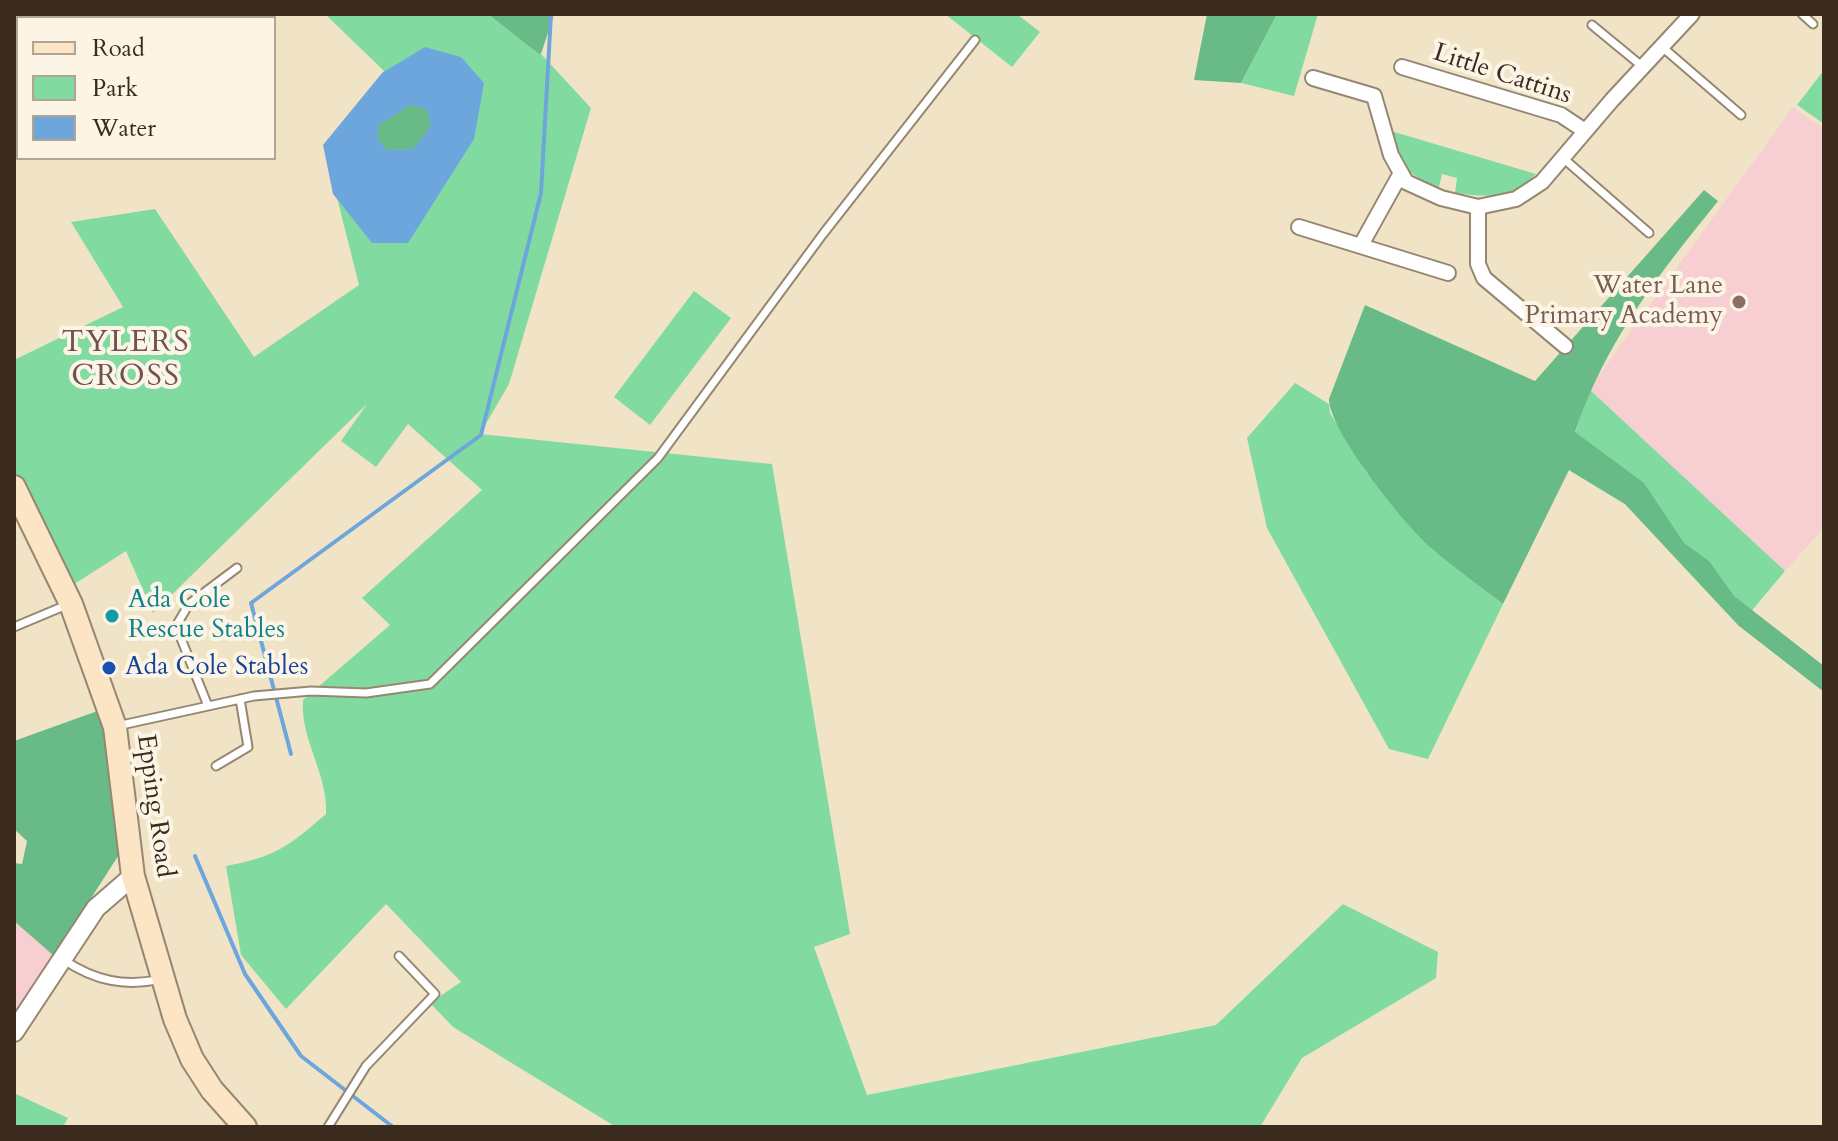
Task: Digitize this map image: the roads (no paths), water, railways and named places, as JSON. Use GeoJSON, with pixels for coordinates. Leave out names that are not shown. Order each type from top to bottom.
{"type":"FeatureCollection","features":[{"type":"Feature","properties":{"kind":"main road","name":"Epping Road"},"geometry":{"type":"LineString","coordinates":[[14,487],[71,604],[115,727],[133,876],[161,979],[192,1059],[212,1090],[245,1127]]}},
{"type":"Feature","properties":{"kind":"street","name":"Little Cattins"},"geometry":{"type":"LineString","coordinates":[[1401,173],[1406,182],[1441,198],[1478,207],[1516,199],[1542,182],[1692,14]]}},
{"type":"Feature","properties":{"kind":"street","name":"Little Cattins"},"geometry":{"type":"LineString","coordinates":[[1402,67],[1561,115],[1585,131]]}},
{"type":"Feature","properties":{"kind":"street"},"geometry":{"type":"LineString","coordinates":[[1313,78],[1374,96],[1391,155],[1401,173],[1361,245]]}},
{"type":"Feature","properties":{"kind":"street"},"geometry":{"type":"LineString","coordinates":[[1478,207],[1478,264],[1484,278],[1565,346]]}},
{"type":"Feature","properties":{"kind":"street"},"geometry":{"type":"LineString","coordinates":[[1299,227],[1448,273]]}},
{"type":"Feature","properties":{"kind":"street"},"geometry":{"type":"LineString","coordinates":[[14,1032],[96,908],[133,876]]}},
{"type":"Feature","properties":{"kind":"lane"},"geometry":{"type":"LineString","coordinates":[[1802,14],[1813,24]]}},
{"type":"Feature","properties":{"kind":"lane"},"geometry":{"type":"LineString","coordinates":[[1592,25],[1643,67]]}},
{"type":"Feature","properties":{"kind":"lane"},"geometry":{"type":"LineString","coordinates":[[115,727],[240,699],[311,691],[366,693],[430,684],[658,458],[823,234],[975,40]]}},
{"type":"Feature","properties":{"kind":"lane"},"geometry":{"type":"LineString","coordinates":[[1661,46],[1741,115]]}},
{"type":"Feature","properties":{"kind":"lane"},"geometry":{"type":"LineString","coordinates":[[1563,158],[1649,233]]}},
{"type":"Feature","properties":{"kind":"lane"},"geometry":{"type":"LineString","coordinates":[[208,706],[178,640],[176,626],[189,604],[237,568]]}},
{"type":"Feature","properties":{"kind":"lane"},"geometry":{"type":"LineString","coordinates":[[14,627],[71,604]]}},
{"type":"Feature","properties":{"kind":"lane"},"geometry":{"type":"LineString","coordinates":[[216,766],[248,747],[240,699]]}},
{"type":"Feature","properties":{"kind":"lane"},"geometry":{"type":"LineString","coordinates":[[328,1127],[366,1066],[435,994],[399,956]]}},
{"type":"Feature","properties":{"kind":"lane"},"geometry":{"type":"LineString","coordinates":[[62,958],[78,969],[110,981],[142,983],[161,979]]}},
{"type":"Feature","properties":{"kind":"water"},"geometry":{"type":"Polygon","coordinates":[[[425,47],[461,57],[484,83],[474,139],[408,243],[372,243],[333,194],[323,145],[382,73],[425,47]],[[410,105],[378,126],[378,140],[387,150],[413,149],[431,126],[427,109],[410,105]]]}},
{"type":"Feature","properties":{"kind":"waterway"},"geometry":{"type":"LineString","coordinates":[[291,754],[251,603],[481,435],[541,193],[551,14]]}},
{"type":"Feature","properties":{"kind":"waterway"},"geometry":{"type":"LineString","coordinates":[[195,856],[245,974],[301,1056],[393,1127]]}},
{"type":"Feature","properties":{"kind":"place","name":"Water Lane Primary Academy"},"geometry":{"type":"Point","coordinates":[1739,302]}},
{"type":"Feature","properties":{"kind":"place","name":"Ada Cole Rescue Stables"},"geometry":{"type":"Point","coordinates":[112,616]}},
{"type":"Feature","properties":{"kind":"place","name":"Ada Cole Stables"},"geometry":{"type":"Point","coordinates":[109,668]}},
{"type":"Feature","properties":{"kind":"district","name":"TYLERS CROSS"},"geometry":{"type":"Point","coordinates":[126,361]}}]}
